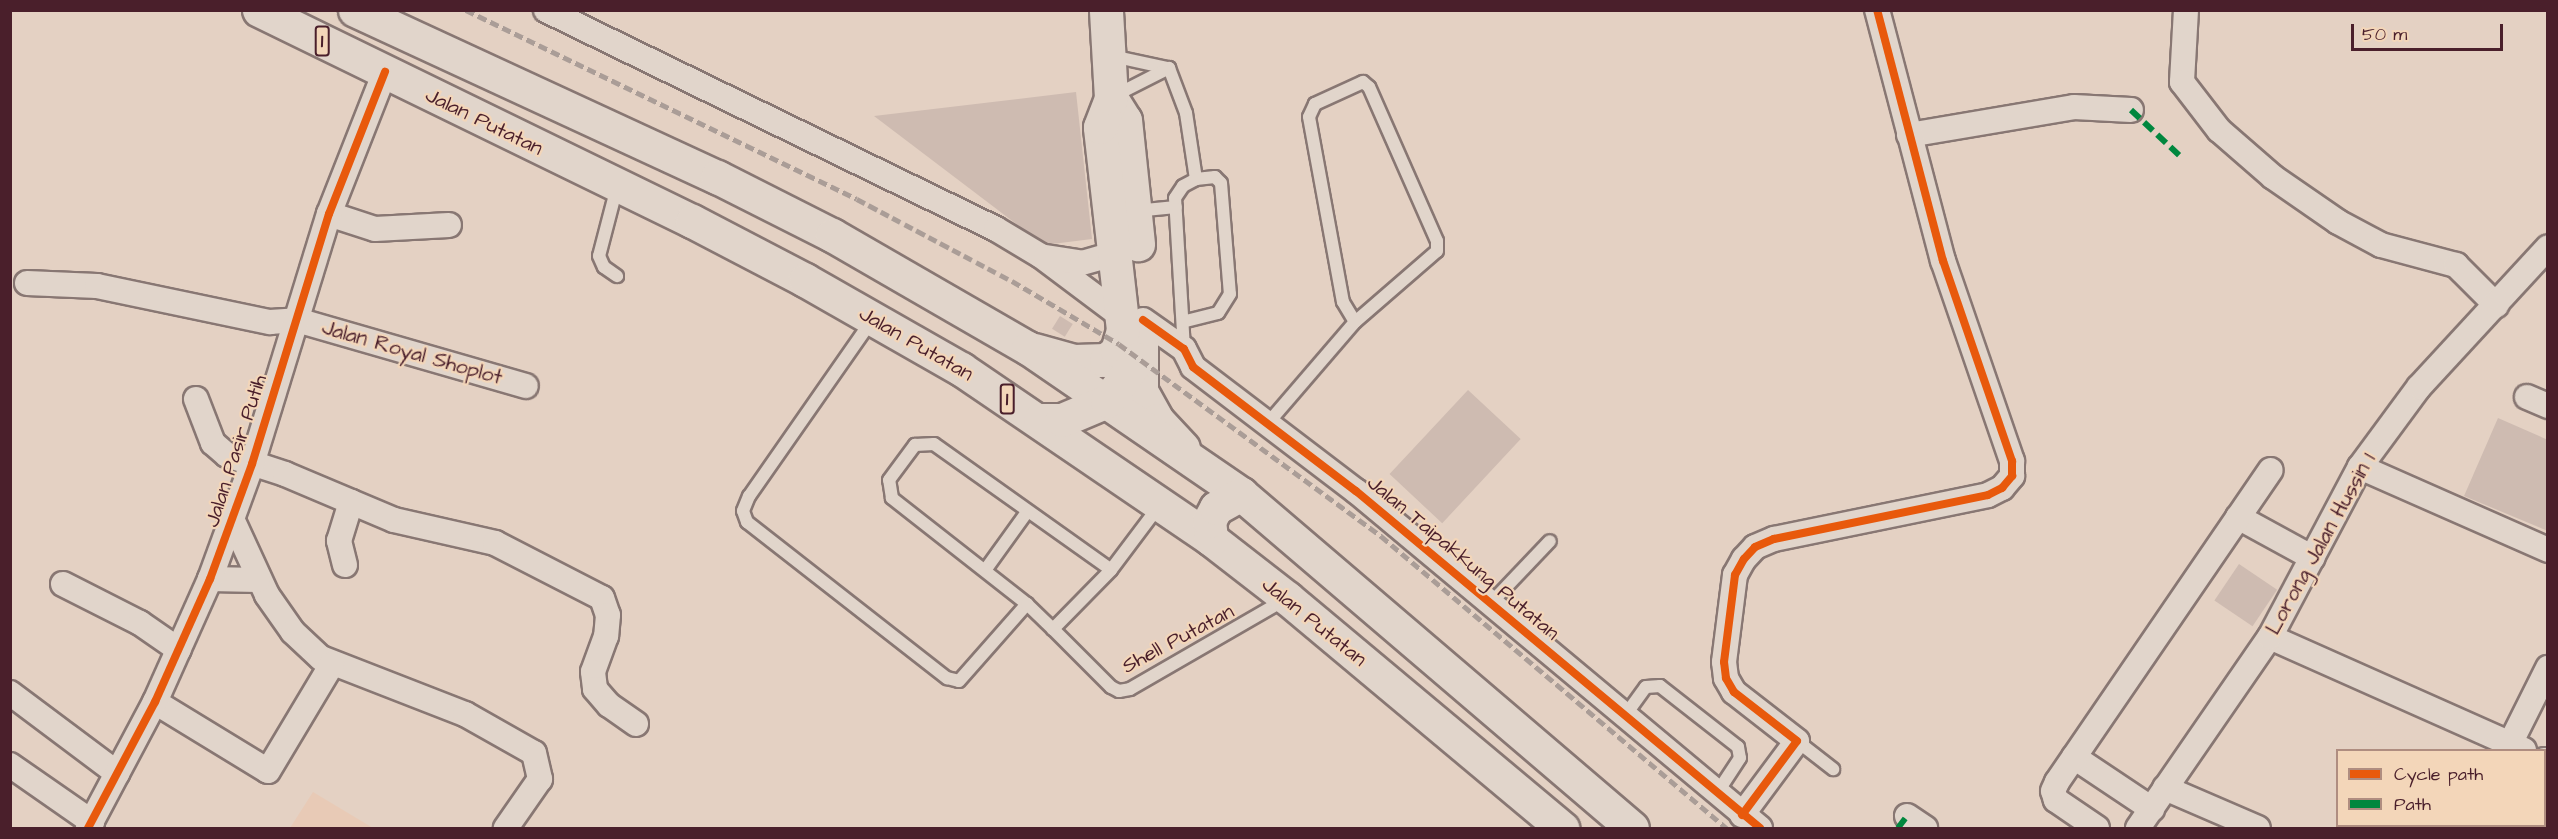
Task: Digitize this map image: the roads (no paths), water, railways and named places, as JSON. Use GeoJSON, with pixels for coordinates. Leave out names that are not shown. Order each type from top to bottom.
{"type":"FeatureCollection","features":[{"type":"Feature","properties":{"kind":"main road","name":"Jalan Putatan"},"geometry":{"type":"LineString","coordinates":[[259,10],[562,162],[795,274],[1040,420],[1211,539],[1287,598],[1562,828]]}},
{"type":"Feature","properties":{"kind":"main road"},"geometry":{"type":"LineString","coordinates":[[1028,348],[1074,361],[1106,360],[1117,351],[1134,319],[1116,254],[1100,127],[1111,98],[1112,56],[1106,10]]}},
{"type":"Feature","properties":{"kind":"main road"},"geometry":{"type":"LineString","coordinates":[[360,13],[385,72]]}},
{"type":"Feature","properties":{"kind":"main road"},"geometry":{"type":"LineString","coordinates":[[360,13],[585,115],[832,235],[1028,348],[1190,456],[1241,494],[1632,828]]}},
{"type":"Feature","properties":{"kind":"main road"},"geometry":{"type":"LineString","coordinates":[[1111,98],[1125,120],[1134,212],[1134,319],[1140,392],[1157,420],[1190,456]]}},
{"type":"Feature","properties":{"kind":"main road"},"geometry":{"type":"LineString","coordinates":[[562,162],[585,115]]}},
{"type":"Feature","properties":{"kind":"main road"},"geometry":{"type":"LineString","coordinates":[[1040,420],[1062,420],[1107,401],[1138,359]]}},
{"type":"Feature","properties":{"kind":"main road"},"geometry":{"type":"LineString","coordinates":[[1211,539],[1209,521],[1216,508],[1241,494]]}},
{"type":"Feature","properties":{"kind":"street"},"geometry":{"type":"LineString","coordinates":[[546,10],[873,166],[1041,256],[1082,263],[1116,254]]}},
{"type":"Feature","properties":{"kind":"street"},"geometry":{"type":"LineString","coordinates":[[1751,822],[1797,741],[1734,692],[1726,678],[1724,662],[1735,574],[1744,559],[1755,547],[1774,539],[1988,495],[2002,489],[2012,476],[2012,461],[1943,261],[1877,10]]}},
{"type":"Feature","properties":{"kind":"street"},"geometry":{"type":"LineString","coordinates":[[2186,10],[2182,82],[2219,130],[2273,177],[2338,222],[2381,245],[2456,265],[2496,305]]}},
{"type":"Feature","properties":{"kind":"street","name":"Jalan Pasir Putih"},"geometry":{"type":"LineString","coordinates":[[90,825],[155,702],[210,579],[233,521],[329,214],[385,72]]}},
{"type":"Feature","properties":{"kind":"street"},"geometry":{"type":"LineString","coordinates":[[1909,135],[2074,107],[2131,110]]}},
{"type":"Feature","properties":{"kind":"street"},"geometry":{"type":"LineString","coordinates":[[329,214],[375,229],[448,225]]}},
{"type":"Feature","properties":{"kind":"street","name":"Lorong Jalan Hussin 1"},"geometry":{"type":"LineString","coordinates":[[2145,819],[2270,637],[2360,467],[2419,387],[2547,247]]}},
{"type":"Feature","properties":{"kind":"street","name":"Jalan Taipakkung Putatan"},"geometry":{"type":"LineString","coordinates":[[1041,256],[1134,319],[1184,349],[1193,367],[1356,491],[1751,822]]}},
{"type":"Feature","properties":{"kind":"street","name":"Jalan Royal Shoplot"},"geometry":{"type":"LineString","coordinates":[[27,283],[97,286],[270,322],[297,320],[526,386]]}},
{"type":"Feature","properties":{"kind":"street"},"geometry":{"type":"LineString","coordinates":[[196,399],[213,443],[226,455],[394,520],[495,543],[602,598],[608,615],[606,636],[593,672],[596,689],[609,705],[636,724]]}},
{"type":"Feature","properties":{"kind":"street"},"geometry":{"type":"LineString","coordinates":[[2360,467],[2547,550]]}},
{"type":"Feature","properties":{"kind":"street"},"geometry":{"type":"LineString","coordinates":[[2097,828],[2056,800],[2053,791],[2271,470]]}},
{"type":"Feature","properties":{"kind":"street"},"geometry":{"type":"LineString","coordinates":[[345,565],[339,541],[351,502]]}},
{"type":"Feature","properties":{"kind":"street"},"geometry":{"type":"LineString","coordinates":[[2238,517],[2313,558]]}},
{"type":"Feature","properties":{"kind":"street"},"geometry":{"type":"LineString","coordinates":[[233,521],[258,580],[293,632],[332,664],[465,714],[534,753],[540,779],[506,828]]}},
{"type":"Feature","properties":{"kind":"street"},"geometry":{"type":"LineString","coordinates":[[210,579],[258,580]]}},
{"type":"Feature","properties":{"kind":"street"},"geometry":{"type":"LineString","coordinates":[[63,584],[140,623],[179,650]]}},
{"type":"Feature","properties":{"kind":"street"},"geometry":{"type":"LineString","coordinates":[[2270,637],[2514,748],[2547,668]]}},
{"type":"Feature","properties":{"kind":"street"},"geometry":{"type":"LineString","coordinates":[[155,702],[268,771],[332,664]]}},
{"type":"Feature","properties":{"kind":"street"},"geometry":{"type":"LineString","coordinates":[[10,693],[117,773]]}},
{"type":"Feature","properties":{"kind":"street"},"geometry":{"type":"LineString","coordinates":[[2074,757],[2145,819]]}},
{"type":"Feature","properties":{"kind":"street"},"geometry":{"type":"LineString","coordinates":[[10,765],[90,825]]}},
{"type":"Feature","properties":{"kind":"street"},"geometry":{"type":"LineString","coordinates":[[2166,788],[2258,828]]}},
{"type":"Feature","properties":{"kind":"lane"},"geometry":{"type":"LineString","coordinates":[[1112,56],[1169,68]]}},
{"type":"Feature","properties":{"kind":"lane"},"geometry":{"type":"LineString","coordinates":[[1111,98],[1169,68]]}},
{"type":"Feature","properties":{"kind":"lane"},"geometry":{"type":"LineString","coordinates":[[1169,68],[1186,113],[1196,179]]}},
{"type":"Feature","properties":{"kind":"lane"},"geometry":{"type":"LineString","coordinates":[[1268,423],[1355,322],[1437,251],[1428,220],[1369,87],[1363,82],[1315,104],[1309,117],[1343,302],[1355,322]]}},
{"type":"Feature","properties":{"kind":"lane"},"geometry":{"type":"LineString","coordinates":[[1184,349],[1185,321],[1176,207],[1177,193],[1196,179],[1215,177],[1221,183],[1230,294],[1218,313],[1185,321]]}},
{"type":"Feature","properties":{"kind":"lane"},"geometry":{"type":"LineString","coordinates":[[617,187],[599,256],[604,267],[617,276]]}},
{"type":"Feature","properties":{"kind":"lane"},"geometry":{"type":"LineString","coordinates":[[1134,212],[1176,207]]}},
{"type":"Feature","properties":{"kind":"lane"},"geometry":{"type":"LineString","coordinates":[[872,319],[748,496],[742,511],[747,522],[947,678],[959,681],[971,670],[1027,604]]}},
{"type":"Feature","properties":{"kind":"lane"},"geometry":{"type":"LineString","coordinates":[[1111,570],[934,444],[915,445],[889,480],[892,498],[986,569],[1053,629],[1111,570],[1159,505]]}},
{"type":"Feature","properties":{"kind":"lane"},"geometry":{"type":"LineString","coordinates":[[986,569],[1027,512]]}},
{"type":"Feature","properties":{"kind":"lane"},"geometry":{"type":"LineString","coordinates":[[1489,604],[1550,541]]}},
{"type":"Feature","properties":{"kind":"lane","name":"Shell Putatan"},"geometry":{"type":"LineString","coordinates":[[1053,629],[1119,691],[1130,689],[1287,598]]}},
{"type":"Feature","properties":{"kind":"lane"},"geometry":{"type":"LineString","coordinates":[[1624,717],[1646,687],[1660,686],[1738,747],[1740,758],[1717,794]]}},
{"type":"Feature","properties":{"kind":"lane"},"geometry":{"type":"LineString","coordinates":[[1797,741],[1833,769]]}},
{"type":"Feature","properties":{"kind":"railway"},"geometry":{"type":"LineString","coordinates":[[466,10],[857,199],[1012,281],[1119,344],[1381,536],[1727,828]]}}]}
